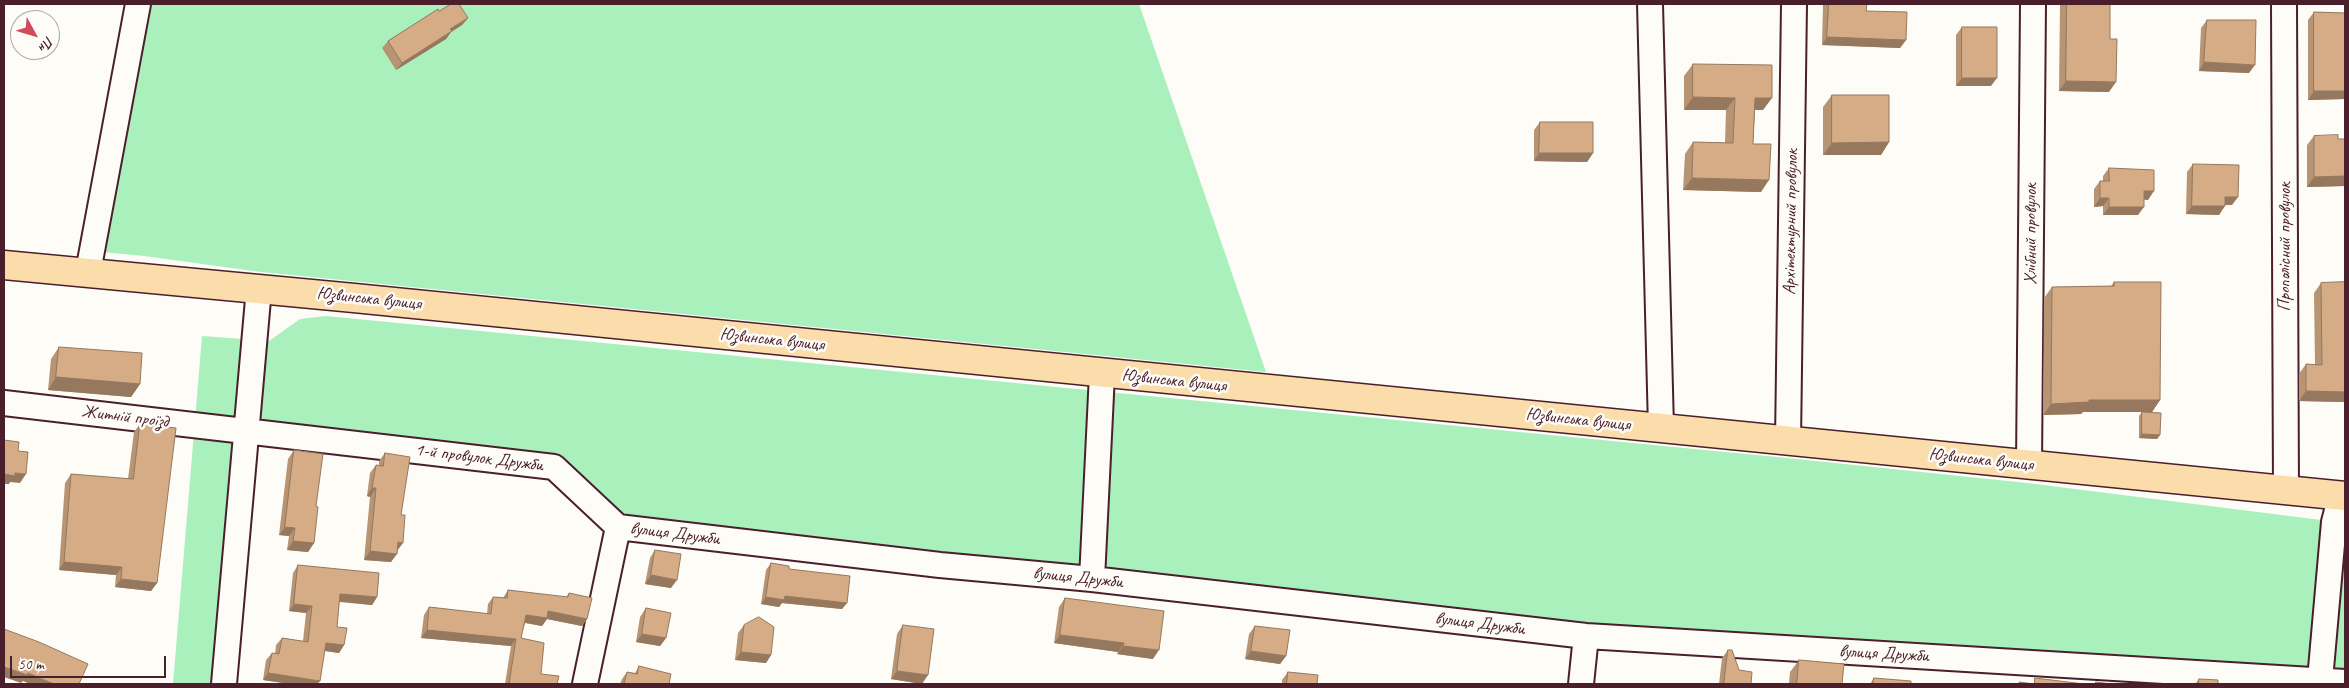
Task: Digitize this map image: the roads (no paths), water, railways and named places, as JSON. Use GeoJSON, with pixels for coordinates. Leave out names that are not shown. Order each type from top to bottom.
{"type":"FeatureCollection","features":[{"type":"Feature","properties":{"kind":"main road","name":"Юзвинська вулиця"},"geometry":{"type":"LineString","coordinates":[[4,265],[259,288],[1102,374],[2029,464],[2286,491],[2343,495]]}},
{"type":"Feature","properties":{"kind":"street"},"geometry":{"type":"LineString","coordinates":[[88,272],[138,4]]}},
{"type":"Feature","properties":{"kind":"street"},"geometry":{"type":"LineString","coordinates":[[1650,4],[1661,428]]}},
{"type":"Feature","properties":{"kind":"street","name":"Архітектурний провулок"},"geometry":{"type":"LineString","coordinates":[[1788,441],[1794,4]]}},
{"type":"Feature","properties":{"kind":"street","name":"Хлібний провулок"},"geometry":{"type":"LineString","coordinates":[[2029,464],[2033,4]]}},
{"type":"Feature","properties":{"kind":"street","name":"Прополісний провулок"},"geometry":{"type":"LineString","coordinates":[[2284,4],[2286,491]]}},
{"type":"Feature","properties":{"kind":"street"},"geometry":{"type":"LineString","coordinates":[[224,684],[259,288]]}},
{"type":"Feature","properties":{"kind":"street"},"geometry":{"type":"LineString","coordinates":[[1092,579],[1102,374]]}},
{"type":"Feature","properties":{"kind":"street","name":"Житній проїзд"},"geometry":{"type":"LineString","coordinates":[[4,403],[247,431]]}},
{"type":"Feature","properties":{"kind":"street","name":"1-й провулок Дружби"},"geometry":{"type":"LineString","coordinates":[[247,431],[554,467],[618,527]]}},
{"type":"Feature","properties":{"kind":"street"},"geometry":{"type":"LineString","coordinates":[[2320,680],[2334,522],[2343,495]]}},
{"type":"Feature","properties":{"kind":"street"},"geometry":{"type":"LineString","coordinates":[[585,684],[618,527]]}},
{"type":"Feature","properties":{"kind":"street","name":"вулиця Дружби"},"geometry":{"type":"LineString","coordinates":[[618,527],[940,565],[1092,579],[1586,636],[2345,682]]}},
{"type":"Feature","properties":{"kind":"street"},"geometry":{"type":"LineString","coordinates":[[1581,684],[1586,636]]}}]}
